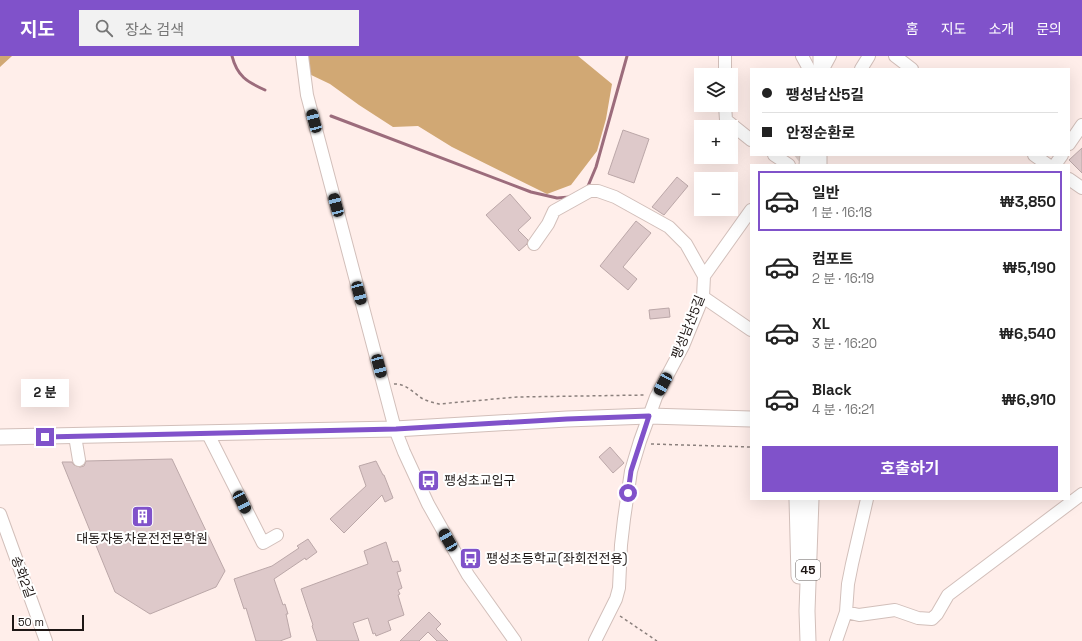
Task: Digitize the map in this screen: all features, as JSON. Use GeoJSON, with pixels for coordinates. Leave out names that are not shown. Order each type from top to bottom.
{"type":"FeatureCollection","features":[{"type":"Feature","properties":{"kind":"main road"},"geometry":{"type":"LineString","coordinates":[[810,68],[811,56]]}},
{"type":"Feature","properties":{"kind":"main road"},"geometry":{"type":"LineString","coordinates":[[821,56],[822,68]]}},
{"type":"Feature","properties":{"kind":"main road"},"geometry":{"type":"LineString","coordinates":[[0,437],[208,434],[396,429],[567,419],[649,416],[750,419]]}},
{"type":"Feature","properties":{"kind":"main road","name":"45"},"geometry":{"type":"LineString","coordinates":[[798,500],[800,641]]}},
{"type":"Feature","properties":{"kind":"main road","name":"45"},"geometry":{"type":"LineString","coordinates":[[808,641],[807,611],[811,500]]}},
{"type":"Feature","properties":{"kind":"street"},"geometry":{"type":"LineString","coordinates":[[302,56],[307,95],[396,429],[428,504],[468,574],[514,641]]}},
{"type":"Feature","properties":{"kind":"street"},"geometry":{"type":"LineString","coordinates":[[725,56],[725,68]]}},
{"type":"Feature","properties":{"kind":"street"},"geometry":{"type":"LineString","coordinates":[[802,56],[809,68]]}},
{"type":"Feature","properties":{"kind":"street"},"geometry":{"type":"LineString","coordinates":[[823,68],[830,56]]}},
{"type":"Feature","properties":{"kind":"street"},"geometry":{"type":"LineString","coordinates":[[862,68],[869,56]]}},
{"type":"Feature","properties":{"kind":"street"},"geometry":{"type":"LineString","coordinates":[[895,56],[911,68]]}},
{"type":"Feature","properties":{"kind":"street"},"geometry":{"type":"LineString","coordinates":[[725,112],[726,120],[750,139]]}},
{"type":"Feature","properties":{"kind":"street"},"geometry":{"type":"LineString","coordinates":[[1070,143],[1082,125]]}},
{"type":"Feature","properties":{"kind":"street"},"geometry":{"type":"LineString","coordinates":[[777,156],[798,162]]}},
{"type":"Feature","properties":{"kind":"street"},"geometry":{"type":"LineString","coordinates":[[1035,156],[1047,164]]}},
{"type":"Feature","properties":{"kind":"street"},"geometry":{"type":"LineString","coordinates":[[1070,180],[1082,188]]}},
{"type":"Feature","properties":{"kind":"street"},"geometry":{"type":"LineString","coordinates":[[534,244],[548,224],[554,211],[590,191],[598,192],[615,197],[669,227],[686,244],[704,276],[750,211]]}},
{"type":"Feature","properties":{"kind":"street","name":"팽성남산5길"},"geometry":{"type":"LineString","coordinates":[[595,641],[619,588],[621,545],[631,471],[656,397],[683,346],[703,297],[704,276]]}},
{"type":"Feature","properties":{"kind":"street"},"geometry":{"type":"LineString","coordinates":[[703,297],[750,329]]}},
{"type":"Feature","properties":{"kind":"street"},"geometry":{"type":"LineString","coordinates":[[208,434],[263,543],[277,535]]}},
{"type":"Feature","properties":{"kind":"street"},"geometry":{"type":"LineString","coordinates":[[75,436],[79,460]]}},
{"type":"Feature","properties":{"kind":"street"},"geometry":{"type":"LineString","coordinates":[[846,612],[859,614],[895,610],[918,618],[932,619],[937,614],[948,595],[1082,494]]}},
{"type":"Feature","properties":{"kind":"street"},"geometry":{"type":"LineString","coordinates":[[836,641],[846,612],[851,571],[867,500]]}},
{"type":"Feature","properties":{"kind":"street","name":"송화2길"},"geometry":{"type":"LineString","coordinates":[[0,514],[46,641]]}},
{"type":"Feature","properties":{"kind":"path"},"geometry":{"type":"LineString","coordinates":[[384,385],[397,384],[414,391],[426,401],[439,404],[517,397],[650,395],[656,397]]}},
{"type":"Feature","properties":{"kind":"path"},"geometry":{"type":"LineString","coordinates":[[640,441],[651,444],[750,447]]}},
{"type":"Feature","properties":{"kind":"path"},"geometry":{"type":"LineString","coordinates":[[610,609],[657,641]]}},
{"type":"Feature","properties":{"kind":"shaded area"},"geometry":{"type":"Polygon","coordinates":[[[0,56],[12,56],[0,67],[0,56]]]}},
{"type":"Feature","properties":{"kind":"shaded area"},"geometry":{"type":"Polygon","coordinates":[[[308,56],[578,56],[612,84],[606,119],[597,151],[571,185],[547,194],[452,147],[418,126],[393,127],[330,84],[307,73],[308,56]]]}},
{"type":"Feature","properties":{"kind":"building"},"geometry":{"type":"Polygon","coordinates":[[[623,130],[649,139],[634,183],[608,174],[623,130]]]}},
{"type":"Feature","properties":{"kind":"building"},"geometry":{"type":"Polygon","coordinates":[[[1082,148],[1082,173],[1069,160],[1082,148]]]}},
{"type":"Feature","properties":{"kind":"building"},"geometry":{"type":"Polygon","coordinates":[[[677,177],[688,186],[664,215],[652,207],[677,177]]]}},
{"type":"Feature","properties":{"kind":"building"},"geometry":{"type":"Polygon","coordinates":[[[510,194],[531,218],[518,230],[528,240],[527,244],[519,251],[486,215],[510,194]]]}},
{"type":"Feature","properties":{"kind":"building"},"geometry":{"type":"Polygon","coordinates":[[[636,221],[651,233],[623,267],[637,279],[628,290],[600,266],[636,221]]]}},
{"type":"Feature","properties":{"kind":"building"},"geometry":{"type":"Polygon","coordinates":[[[669,308],[670,317],[650,319],[649,310],[669,308]]]}},
{"type":"Feature","properties":{"kind":"building"},"geometry":{"type":"Polygon","coordinates":[[[610,447],[624,463],[613,473],[599,457],[610,447]]]}},
{"type":"Feature","properties":{"kind":"building","name":"대동자동차운전전문학원"},"geometry":{"type":"Polygon","coordinates":[[[172,459],[225,571],[216,587],[150,614],[115,592],[62,462],[72,462],[74,465],[80,467],[84,466],[86,461],[172,459]]]}},
{"type":"Feature","properties":{"kind":"building"},"geometry":{"type":"Polygon","coordinates":[[[376,461],[384,475],[393,498],[385,502],[382,495],[344,533],[330,519],[366,486],[359,466],[376,461]]]}},
{"type":"Feature","properties":{"kind":"building"},"geometry":{"type":"Polygon","coordinates":[[[308,539],[317,552],[306,560],[305,558],[274,579],[283,605],[285,604],[288,614],[286,614],[291,637],[280,641],[256,641],[246,608],[244,609],[234,579],[272,566],[299,548],[297,546],[308,539]]]}},
{"type":"Feature","properties":{"kind":"building"},"geometry":{"type":"Polygon","coordinates":[[[386,542],[392,561],[398,561],[401,571],[397,572],[402,588],[398,590],[400,594],[398,595],[404,615],[388,621],[391,630],[376,636],[375,633],[373,634],[368,618],[353,623],[359,641],[317,641],[301,589],[368,564],[364,551],[386,542]]]}},
{"type":"Feature","properties":{"kind":"building"},"geometry":{"type":"Polygon","coordinates":[[[429,612],[441,624],[436,629],[448,641],[437,641],[428,632],[419,641],[400,641],[429,612]]]}},
{"type":"Feature","properties":{"kind":"waterway"},"geometry":{"type":"LineString","coordinates":[[232,56],[237,69],[244,78],[265,90]]}},
{"type":"Feature","properties":{"kind":"waterway"},"geometry":{"type":"LineString","coordinates":[[588,186],[596,167],[627,56]]}},
{"type":"Feature","properties":{"kind":"waterway"},"geometry":{"type":"LineString","coordinates":[[331,116],[531,192],[557,198],[570,197]]}},
{"type":"Feature","properties":{"kind":"tunnel"},"geometry":{"type":"LineString","coordinates":[[797,159],[801,156]]}},
{"type":"Feature","properties":{"kind":"place","name":"팽성초교입구"},"geometry":{"type":"Point","coordinates":[428,480]}},
{"type":"Feature","properties":{"kind":"place","name":"대동자동차운전전문학원"},"geometry":{"type":"Point","coordinates":[142,516]}},
{"type":"Feature","properties":{"kind":"place","name":"팽성초등학교(좌회전전용)"},"geometry":{"type":"Point","coordinates":[470,558]}},
{"type":"Feature","properties":{"kind":"route"},"geometry":{"type":"LineString","coordinates":[[45,437],[396,429],[567,419],[649,416],[631,471],[628,493]]}}]}
